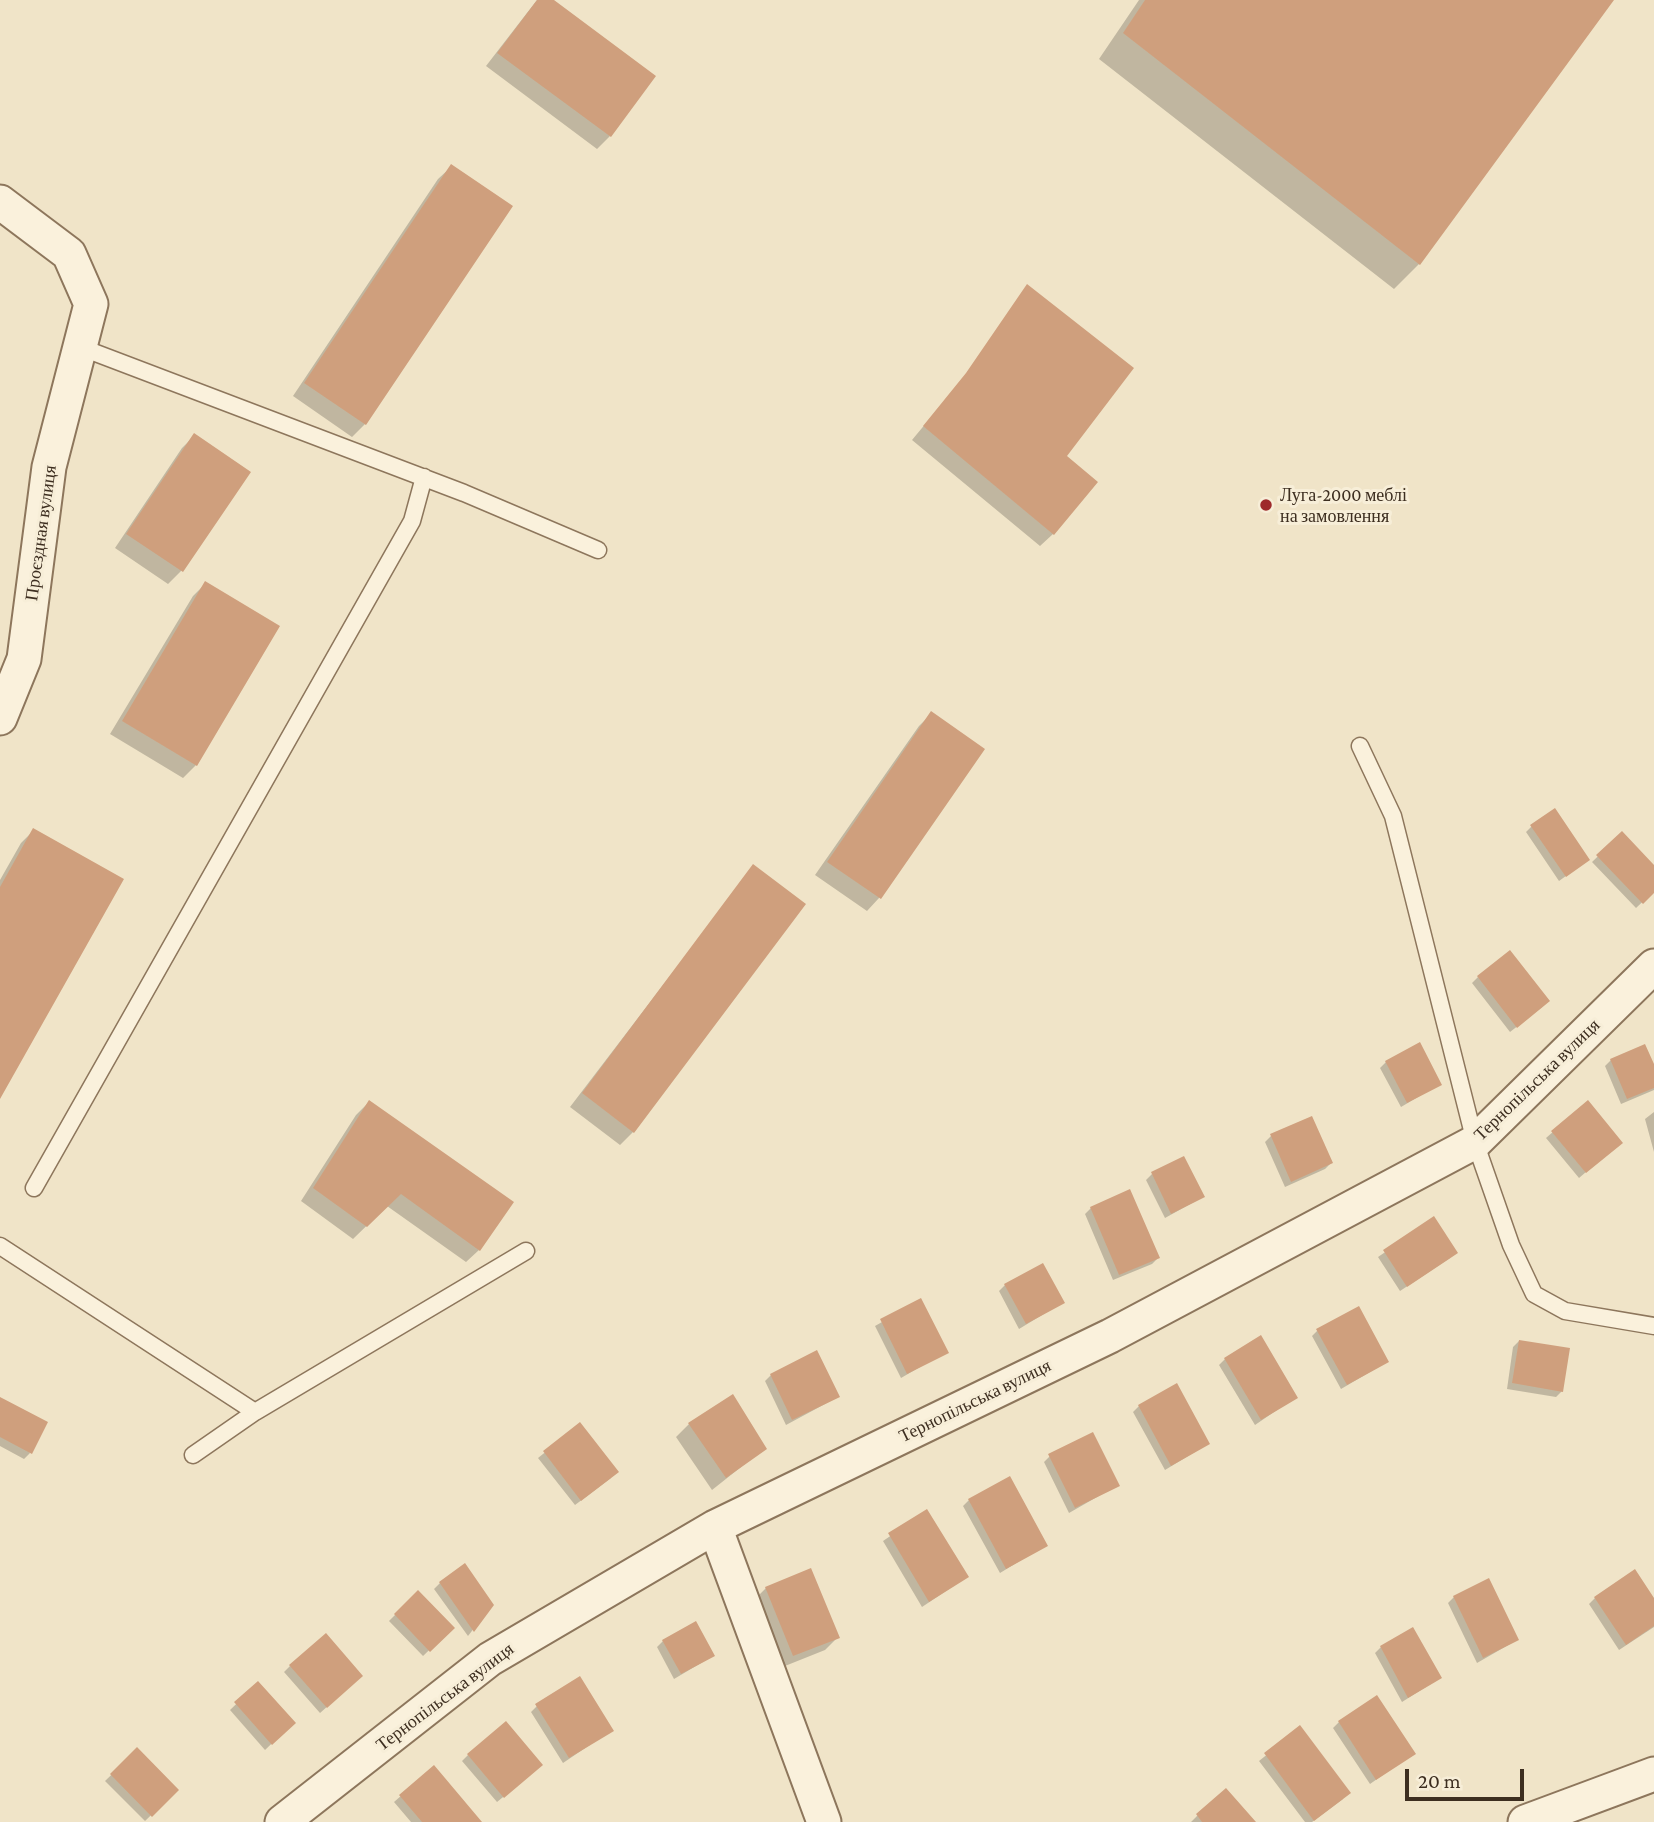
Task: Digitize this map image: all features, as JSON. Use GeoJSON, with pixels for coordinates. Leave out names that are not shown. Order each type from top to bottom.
{"type":"FeatureCollection","features":[{"type":"Feature","properties":{"kind":"street","name":"Проєздная вулиця"},"geometry":{"type":"LineString","coordinates":[[0,202],[69,254],[91,303],[49,467],[24,659],[0,718]]}},
{"type":"Feature","properties":{"kind":"street","name":"Тернопільська вулиця"},"geometry":{"type":"LineString","coordinates":[[282,1822],[490,1660],[715,1527],[1110,1336],[1475,1142],[1654,966]]}},
{"type":"Feature","properties":{"kind":"street"},"geometry":{"type":"LineString","coordinates":[[715,1527],[824,1822]]}},
{"type":"Feature","properties":{"kind":"street"},"geometry":{"type":"LineString","coordinates":[[1525,1822],[1654,1774]]}},
{"type":"Feature","properties":{"kind":"lane"},"geometry":{"type":"LineString","coordinates":[[80,347],[424,477],[598,550]]}},
{"type":"Feature","properties":{"kind":"lane"},"geometry":{"type":"LineString","coordinates":[[34,1188],[412,521],[424,477]]}},
{"type":"Feature","properties":{"kind":"lane"},"geometry":{"type":"LineString","coordinates":[[1360,746],[1393,816],[1475,1142],[1511,1245],[1534,1294],[1564,1311],[1654,1326]]}},
{"type":"Feature","properties":{"kind":"lane"},"geometry":{"type":"LineString","coordinates":[[0,1246],[255,1412]]}},
{"type":"Feature","properties":{"kind":"lane"},"geometry":{"type":"LineString","coordinates":[[193,1455],[255,1412],[526,1251]]}},
{"type":"Feature","properties":{"kind":"building"},"geometry":{"type":"Polygon","coordinates":[[[537,0],[554,0],[656,76],[611,137],[497,53],[537,0]]]}},
{"type":"Feature","properties":{"kind":"building"},"geometry":{"type":"Polygon","coordinates":[[[1145,0],[1614,0],[1420,265],[1123,33],[1145,0]]]}},
{"type":"Feature","properties":{"kind":"building"},"geometry":{"type":"Polygon","coordinates":[[[451,164],[513,206],[366,425],[304,383],[451,164]]]}},
{"type":"Feature","properties":{"kind":"building"},"geometry":{"type":"Polygon","coordinates":[[[1027,284],[1134,368],[1067,456],[1098,482],[1054,535],[923,426],[966,373],[1027,284]]]}},
{"type":"Feature","properties":{"kind":"building"},"geometry":{"type":"Polygon","coordinates":[[[194,433],[251,472],[183,572],[126,534],[194,433]]]}},
{"type":"Feature","properties":{"kind":"building"},"geometry":{"type":"Polygon","coordinates":[[[205,581],[280,626],[197,766],[122,721],[205,581]]]}},
{"type":"Feature","properties":{"kind":"building"},"geometry":{"type":"Polygon","coordinates":[[[931,711],[985,749],[881,899],[827,862],[931,711]]]}},
{"type":"Feature","properties":{"kind":"building"},"geometry":{"type":"Polygon","coordinates":[[[1555,808],[1590,860],[1566,877],[1530,825],[1555,808]]]}},
{"type":"Feature","properties":{"kind":"building"},"geometry":{"type":"Polygon","coordinates":[[[33,828],[124,879],[0,1099],[0,887],[33,828]]]}},
{"type":"Feature","properties":{"kind":"building"},"geometry":{"type":"Polygon","coordinates":[[[1622,831],[1654,865],[1654,893],[1643,904],[1596,855],[1622,831]]]}},
{"type":"Feature","properties":{"kind":"building"},"geometry":{"type":"Polygon","coordinates":[[[753,864],[806,904],[634,1133],[582,1093],[753,864]]]}},
{"type":"Feature","properties":{"kind":"building"},"geometry":{"type":"Polygon","coordinates":[[[1510,950],[1550,1001],[1517,1028],[1477,976],[1510,950]]]}},
{"type":"Feature","properties":{"kind":"building"},"geometry":{"type":"Polygon","coordinates":[[[1420,1042],[1442,1085],[1407,1103],[1385,1061],[1420,1042]]]}},
{"type":"Feature","properties":{"kind":"building"},"geometry":{"type":"Polygon","coordinates":[[[1645,1044],[1654,1064],[1654,1088],[1627,1099],[1610,1059],[1645,1044]]]}},
{"type":"Feature","properties":{"kind":"building"},"geometry":{"type":"Polygon","coordinates":[[[369,1100],[514,1202],[480,1251],[401,1194],[367,1227],[313,1188],[369,1100]]]}},
{"type":"Feature","properties":{"kind":"building"},"geometry":{"type":"Polygon","coordinates":[[[1588,1100],[1623,1143],[1586,1173],[1551,1131],[1588,1100]]]}},
{"type":"Feature","properties":{"kind":"building"},"geometry":{"type":"Polygon","coordinates":[[[1312,1116],[1333,1163],[1291,1182],[1270,1134],[1312,1116]]]}},
{"type":"Feature","properties":{"kind":"building"},"geometry":{"type":"Polygon","coordinates":[[[1184,1156],[1205,1197],[1171,1214],[1151,1172],[1184,1156]]]}},
{"type":"Feature","properties":{"kind":"building"},"geometry":{"type":"Polygon","coordinates":[[[1130,1189],[1160,1258],[1119,1275],[1090,1207],[1130,1189]]]}},
{"type":"Feature","properties":{"kind":"building"},"geometry":{"type":"Polygon","coordinates":[[[1434,1216],[1458,1253],[1407,1287],[1383,1250],[1434,1216]]]}},
{"type":"Feature","properties":{"kind":"building"},"geometry":{"type":"Polygon","coordinates":[[[1043,1263],[1065,1303],[1026,1324],[1004,1284],[1043,1263]]]}},
{"type":"Feature","properties":{"kind":"building"},"geometry":{"type":"Polygon","coordinates":[[[921,1298],[949,1353],[907,1374],[880,1319],[921,1298]]]}},
{"type":"Feature","properties":{"kind":"building"},"geometry":{"type":"Polygon","coordinates":[[[1359,1306],[1389,1362],[1347,1385],[1316,1329],[1359,1306]]]}},
{"type":"Feature","properties":{"kind":"building"},"geometry":{"type":"Polygon","coordinates":[[[1261,1335],[1298,1398],[1261,1420],[1224,1358],[1261,1335]]]}},
{"type":"Feature","properties":{"kind":"building"},"geometry":{"type":"Polygon","coordinates":[[[1519,1340],[1570,1348],[1563,1392],[1512,1383],[1519,1340]]]}},
{"type":"Feature","properties":{"kind":"building"},"geometry":{"type":"Polygon","coordinates":[[[817,1350],[840,1397],[792,1420],[770,1374],[817,1350]]]}},
{"type":"Feature","properties":{"kind":"building"},"geometry":{"type":"Polygon","coordinates":[[[1177,1383],[1210,1444],[1171,1466],[1138,1405],[1177,1383]]]}},
{"type":"Feature","properties":{"kind":"building"},"geometry":{"type":"Polygon","coordinates":[[[733,1394],[767,1449],[726,1478],[688,1423],[733,1394]]]}},
{"type":"Feature","properties":{"kind":"building"},"geometry":{"type":"Polygon","coordinates":[[[0,1397],[48,1422],[32,1454],[0,1437],[0,1397]]]}},
{"type":"Feature","properties":{"kind":"building"},"geometry":{"type":"Polygon","coordinates":[[[580,1422],[619,1472],[581,1501],[543,1451],[580,1422]]]}},
{"type":"Feature","properties":{"kind":"building"},"geometry":{"type":"Polygon","coordinates":[[[1093,1432],[1120,1486],[1075,1508],[1048,1454],[1093,1432]]]}},
{"type":"Feature","properties":{"kind":"building"},"geometry":{"type":"Polygon","coordinates":[[[1010,1476],[1048,1546],[1006,1569],[968,1499],[1010,1476]]]}},
{"type":"Feature","properties":{"kind":"building"},"geometry":{"type":"Polygon","coordinates":[[[927,1509],[969,1577],[929,1602],[888,1533],[927,1509]]]}},
{"type":"Feature","properties":{"kind":"building"},"geometry":{"type":"Polygon","coordinates":[[[465,1563],[494,1605],[474,1632],[439,1582],[465,1563]]]}},
{"type":"Feature","properties":{"kind":"building"},"geometry":{"type":"Polygon","coordinates":[[[811,1568],[840,1638],[793,1656],[765,1587],[811,1568]]]}},
{"type":"Feature","properties":{"kind":"building"},"geometry":{"type":"Polygon","coordinates":[[[1635,1569],[1654,1598],[1654,1626],[1626,1645],[1594,1597],[1635,1569]]]}},
{"type":"Feature","properties":{"kind":"building"},"geometry":{"type":"Polygon","coordinates":[[[1489,1578],[1519,1640],[1483,1658],[1453,1596],[1489,1578]]]}},
{"type":"Feature","properties":{"kind":"building"},"geometry":{"type":"Polygon","coordinates":[[[418,1590],[455,1628],[430,1652],[394,1614],[418,1590]]]}},
{"type":"Feature","properties":{"kind":"building"},"geometry":{"type":"Polygon","coordinates":[[[696,1621],[715,1656],[681,1674],[662,1640],[696,1621]]]}},
{"type":"Feature","properties":{"kind":"building"},"geometry":{"type":"Polygon","coordinates":[[[1413,1627],[1442,1678],[1408,1698],[1380,1646],[1413,1627]]]}},
{"type":"Feature","properties":{"kind":"building"},"geometry":{"type":"Polygon","coordinates":[[[326,1633],[363,1676],[327,1708],[289,1665],[326,1633]]]}},
{"type":"Feature","properties":{"kind":"building"},"geometry":{"type":"Polygon","coordinates":[[[580,1676],[614,1731],[569,1758],[535,1704],[580,1676]]]}},
{"type":"Feature","properties":{"kind":"building"},"geometry":{"type":"Polygon","coordinates":[[[258,1681],[296,1723],[272,1745],[234,1702],[258,1681]]]}},
{"type":"Feature","properties":{"kind":"building"},"geometry":{"type":"Polygon","coordinates":[[[1377,1695],[1416,1754],[1376,1780],[1338,1721],[1377,1695]]]}},
{"type":"Feature","properties":{"kind":"building"},"geometry":{"type":"Polygon","coordinates":[[[506,1721],[543,1765],[504,1798],[467,1754],[506,1721]]]}},
{"type":"Feature","properties":{"kind":"building"},"geometry":{"type":"Polygon","coordinates":[[[1300,1725],[1351,1793],[1314,1821],[1264,1753],[1300,1725]]]}},
{"type":"Feature","properties":{"kind":"building"},"geometry":{"type":"Polygon","coordinates":[[[137,1747],[179,1790],[152,1817],[110,1774],[137,1747]]]}},
{"type":"Feature","properties":{"kind":"building"},"geometry":{"type":"Polygon","coordinates":[[[434,1765],[482,1822],[422,1822],[399,1795],[434,1765]]]}},
{"type":"Feature","properties":{"kind":"building"},"geometry":{"type":"Polygon","coordinates":[[[1226,1788],[1256,1822],[1202,1822],[1196,1814],[1226,1788]]]}},
{"type":"Feature","properties":{"kind":"place","name":"Луга-2000 меблі на замовлення"},"geometry":{"type":"Point","coordinates":[1266,505]}}]}
